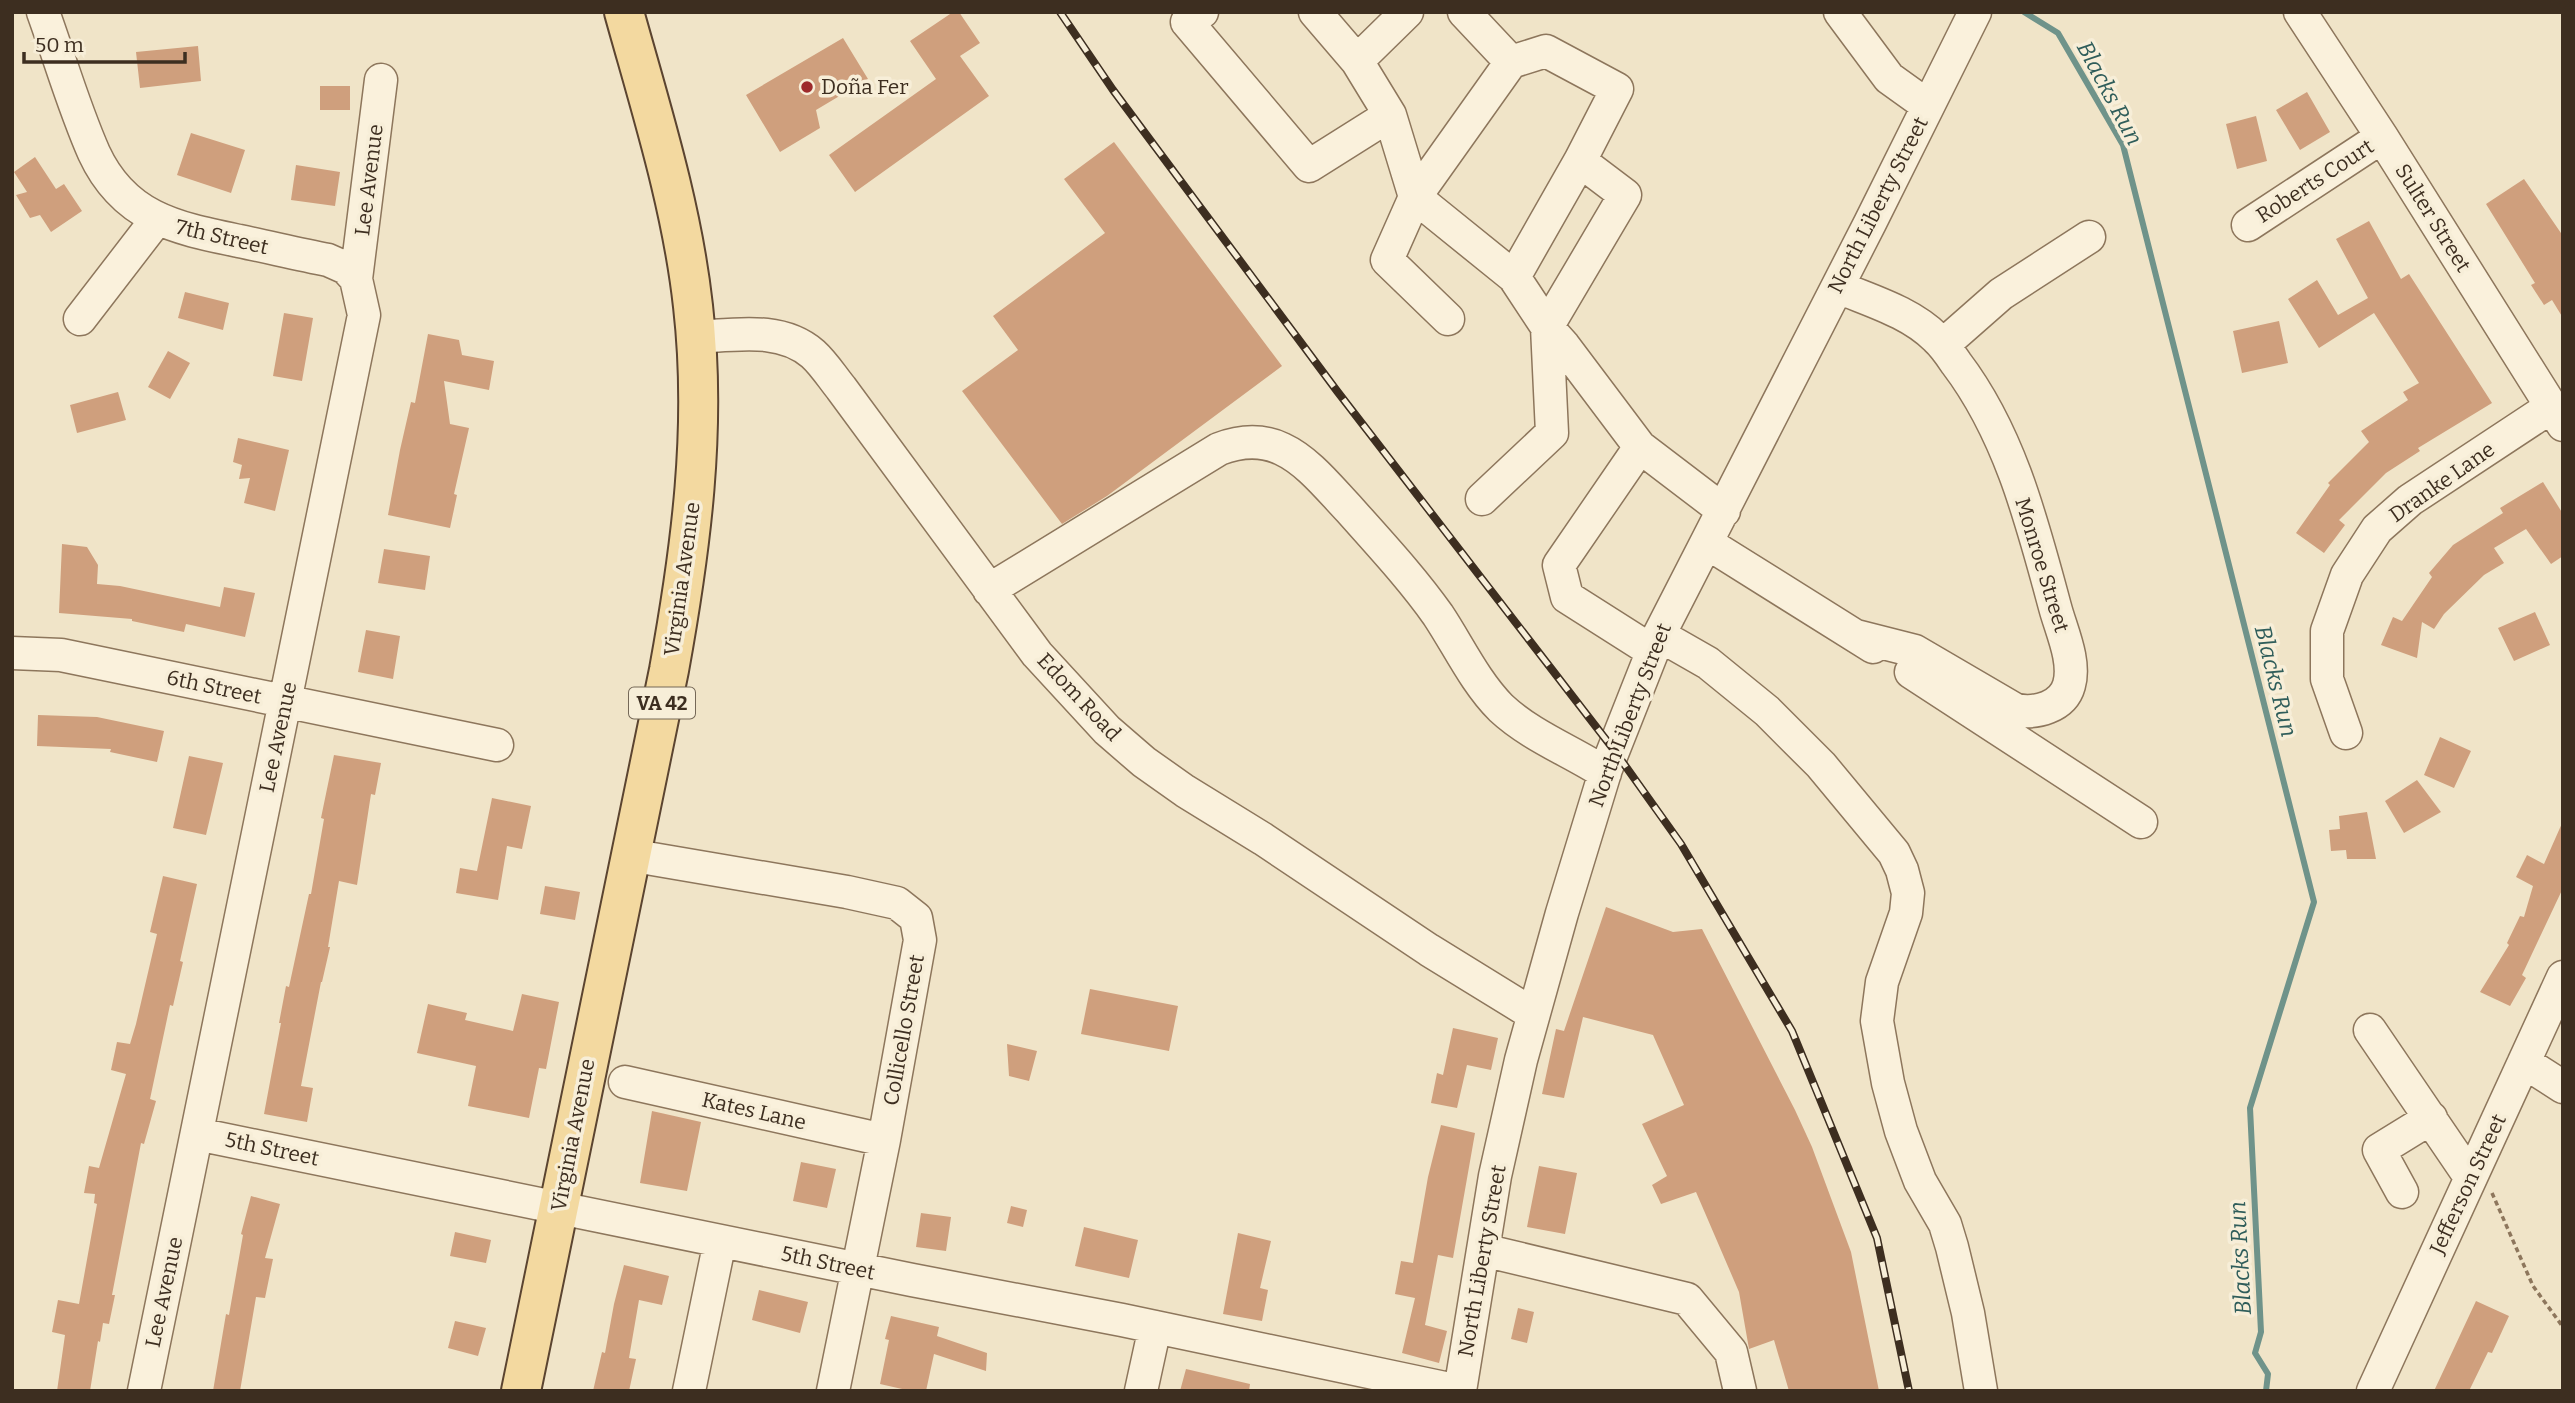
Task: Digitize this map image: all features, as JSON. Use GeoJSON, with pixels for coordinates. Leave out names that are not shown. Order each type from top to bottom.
{"type":"FeatureCollection","features":[{"type":"Feature","properties":{"kind":"main road","name":"Virginia Avenue"},"geometry":{"type":"LineString","coordinates":[[521,1391],[668,670],[689,547],[698,452],[696,337],[688,271],[674,198],[624,12]]}},
{"type":"Feature","properties":{"kind":"street","name":"7th Street"},"geometry":{"type":"LineString","coordinates":[[43,12],[100,165],[128,199],[157,219],[192,232],[328,260],[346,268],[356,279]]}},
{"type":"Feature","properties":{"kind":"street"},"geometry":{"type":"LineString","coordinates":[[1202,12],[1187,22],[1309,166],[1390,115]]}},
{"type":"Feature","properties":{"kind":"street"},"geometry":{"type":"LineString","coordinates":[[1315,12],[1357,61],[1390,115],[1415,197],[1514,277],[1547,327],[1640,447],[1724,511]]}},
{"type":"Feature","properties":{"kind":"street"},"geometry":{"type":"LineString","coordinates":[[1357,61],[1407,12]]}},
{"type":"Feature","properties":{"kind":"street"},"geometry":{"type":"LineString","coordinates":[[1464,12],[1511,62]]}},
{"type":"Feature","properties":{"kind":"street"},"geometry":{"type":"LineString","coordinates":[[1840,12],[1889,78],[1928,106]]}},
{"type":"Feature","properties":{"kind":"street","name":"North Liberty Street"},"geometry":{"type":"LineString","coordinates":[[1459,1391],[1495,1175],[1533,1014],[1605,773],[1655,643],[1838,287],[1975,12]]}},
{"type":"Feature","properties":{"kind":"street","name":"Sulter Street"},"geometry":{"type":"LineString","coordinates":[[2300,12],[2557,416]]}},
{"type":"Feature","properties":{"kind":"street"},"geometry":{"type":"LineString","coordinates":[[1448,318],[1387,260],[1415,197],[1511,62],[1546,51],[1617,89],[1580,161],[1514,277]]}},
{"type":"Feature","properties":{"kind":"street","name":"Lee Avenue"},"geometry":{"type":"LineString","coordinates":[[144,1391],[364,315],[356,279],[381,80]]}},
{"type":"Feature","properties":{"kind":"street","name":"Roberts Court"},"geometry":{"type":"LineString","coordinates":[[2248,225],[2382,137]]}},
{"type":"Feature","properties":{"kind":"street"},"geometry":{"type":"LineString","coordinates":[[1482,499],[1552,433],[1547,327],[1625,195],[1580,161]]}},
{"type":"Feature","properties":{"kind":"street"},"geometry":{"type":"LineString","coordinates":[[80,318],[157,219]]}},
{"type":"Feature","properties":{"kind":"street"},"geometry":{"type":"LineString","coordinates":[[1943,345],[2001,293],[2089,237]]}},
{"type":"Feature","properties":{"kind":"street","name":"Monroe Street"},"geometry":{"type":"LineString","coordinates":[[1838,287],[1912,320],[1936,337],[1981,400],[2010,461],[2042,556],[2063,632],[2070,684],[2062,697],[2045,708],[2028,712],[2017,710],[1915,651],[1856,636]]}},
{"type":"Feature","properties":{"kind":"street","name":"Edom Road"},"geometry":{"type":"LineString","coordinates":[[696,337],[772,335],[791,341],[812,354],[841,388],[989,590],[1062,683],[1107,730],[1144,762],[1429,950],[1533,1014]]}},
{"type":"Feature","properties":{"kind":"street","name":"Dranke Lane"},"geometry":{"type":"LineString","coordinates":[[2346,733],[2327,679],[2327,631],[2347,575],[2377,529],[2410,500],[2557,416]]}},
{"type":"Feature","properties":{"kind":"street"},"geometry":{"type":"LineString","coordinates":[[989,590],[1219,449],[1251,442],[1274,446],[1292,454],[1319,478],[1401,565],[1501,707],[1526,727],[1605,773]]}},
{"type":"Feature","properties":{"kind":"street"},"geometry":{"type":"LineString","coordinates":[[1640,447],[1559,565],[1567,597],[1655,643],[1709,663],[1759,704],[1821,765],[1899,863],[1907,886],[1907,905],[1878,997],[1877,1021],[1901,1131],[1920,1181],[1941,1216],[1952,1247],[1968,1313],[1981,1391]]}},
{"type":"Feature","properties":{"kind":"street","name":"Monroe Street"},"geometry":{"type":"LineString","coordinates":[[1707,544],[1856,636],[2141,822]]}},
{"type":"Feature","properties":{"kind":"street","name":"6th Street"},"geometry":{"type":"LineString","coordinates":[[12,653],[61,655],[497,745]]}},
{"type":"Feature","properties":{"kind":"street","name":"Collicello Street"},"geometry":{"type":"LineString","coordinates":[[629,855],[847,892],[897,903],[916,918],[919,940],[884,1140],[833,1391]]}},
{"type":"Feature","properties":{"kind":"street","name":"Jefferson Street"},"geometry":{"type":"LineString","coordinates":[[2373,1391],[2563,977]]}},
{"type":"Feature","properties":{"kind":"street"},"geometry":{"type":"LineString","coordinates":[[2370,1030],[2431,1118],[2474,1169]]}},
{"type":"Feature","properties":{"kind":"street"},"geometry":{"type":"LineString","coordinates":[[2524,1062],[2563,1087]]}},
{"type":"Feature","properties":{"kind":"street","name":"Kates Lane"},"geometry":{"type":"LineString","coordinates":[[625,1082],[884,1140]]}},
{"type":"Feature","properties":{"kind":"street"},"geometry":{"type":"LineString","coordinates":[[2402,1192],[2379,1150],[2431,1118]]}},
{"type":"Feature","properties":{"kind":"street","name":"5th Street"},"geometry":{"type":"LineString","coordinates":[[197,1134],[1459,1391]]}},
{"type":"Feature","properties":{"kind":"street"},"geometry":{"type":"LineString","coordinates":[[689,1391],[720,1241]]}},
{"type":"Feature","properties":{"kind":"street"},"geometry":{"type":"LineString","coordinates":[[1483,1250],[1687,1299],[1731,1352],[1740,1391]]}},
{"type":"Feature","properties":{"kind":"street"},"geometry":{"type":"LineString","coordinates":[[1141,1391],[1155,1327]]}},
{"type":"Feature","properties":{"kind":"path"},"geometry":{"type":"LineString","coordinates":[[2474,1169],[2533,1286],[2563,1327]]}},
{"type":"Feature","properties":{"kind":"building"},"geometry":{"type":"Polygon","coordinates":[[[953,12],[959,12],[980,43],[960,56],[989,96],[855,192],[829,155],[936,79],[910,41],[953,12]]]}},
{"type":"Feature","properties":{"kind":"building","name":"Doña Fer"},"geometry":{"type":"Polygon","coordinates":[[[843,38],[868,79],[816,110],[820,128],[780,152],[746,95],[843,38]]]}},
{"type":"Feature","properties":{"kind":"building"},"geometry":{"type":"Polygon","coordinates":[[[198,46],[201,81],[140,88],[136,52],[198,46]]]}},
{"type":"Feature","properties":{"kind":"building"},"geometry":{"type":"Polygon","coordinates":[[[320,86],[350,86],[350,110],[320,110],[320,86]]]}},
{"type":"Feature","properties":{"kind":"building"},"geometry":{"type":"Polygon","coordinates":[[[2307,92],[2330,132],[2300,150],[2276,110],[2307,92]]]}},
{"type":"Feature","properties":{"kind":"building"},"geometry":{"type":"Polygon","coordinates":[[[2256,116],[2267,161],[2237,169],[2226,124],[2256,116]]]}},
{"type":"Feature","properties":{"kind":"building"},"geometry":{"type":"Polygon","coordinates":[[[191,133],[245,150],[231,193],[177,175],[191,133]]]}},
{"type":"Feature","properties":{"kind":"building"},"geometry":{"type":"Polygon","coordinates":[[[1114,142],[1282,366],[1107,496],[1062,524],[962,391],[1018,350],[993,316],[1105,233],[1064,179],[1114,142]]]}},
{"type":"Feature","properties":{"kind":"building"},"geometry":{"type":"Polygon","coordinates":[[[35,157],[56,189],[64,184],[82,211],[51,232],[40,215],[30,218],[16,195],[27,192],[14,172],[35,157]]]}},
{"type":"Feature","properties":{"kind":"building"},"geometry":{"type":"Polygon","coordinates":[[[296,165],[340,172],[335,206],[291,200],[296,165]]]}},
{"type":"Feature","properties":{"kind":"building"},"geometry":{"type":"Polygon","coordinates":[[[2524,179],[2563,236],[2563,318],[2552,300],[2544,305],[2531,285],[2535,283],[2486,204],[2524,179]]]}},
{"type":"Feature","properties":{"kind":"building"},"geometry":{"type":"Polygon","coordinates":[[[2369,221],[2401,279],[2409,274],[2492,403],[2418,448],[2420,451],[2386,473],[2339,520],[2345,525],[2324,553],[2296,533],[2330,485],[2328,483],[2369,442],[2361,431],[2408,400],[2403,392],[2419,383],[2374,313],[2319,348],[2288,299],[2317,280],[2338,315],[2368,298],[2336,239],[2369,221]]]}},
{"type":"Feature","properties":{"kind":"building"},"geometry":{"type":"Polygon","coordinates":[[[185,292],[229,303],[223,330],[178,318],[185,292]]]}},
{"type":"Feature","properties":{"kind":"building"},"geometry":{"type":"Polygon","coordinates":[[[284,313],[313,318],[302,381],[273,376],[284,313]]]}},
{"type":"Feature","properties":{"kind":"building"},"geometry":{"type":"Polygon","coordinates":[[[2279,321],[2288,363],[2242,373],[2233,331],[2279,321]]]}},
{"type":"Feature","properties":{"kind":"building"},"geometry":{"type":"Polygon","coordinates":[[[428,334],[459,340],[462,355],[494,361],[489,390],[444,381],[450,424],[469,428],[454,494],[457,495],[450,528],[388,515],[400,450],[411,402],[415,403],[428,334]]]}},
{"type":"Feature","properties":{"kind":"building"},"geometry":{"type":"Polygon","coordinates":[[[168,351],[190,363],[170,399],[148,387],[168,351]]]}},
{"type":"Feature","properties":{"kind":"building"},"geometry":{"type":"Polygon","coordinates":[[[118,392],[126,420],[77,433],[70,405],[118,392]]]}},
{"type":"Feature","properties":{"kind":"building"},"geometry":{"type":"Polygon","coordinates":[[[238,438],[289,450],[275,511],[244,503],[250,478],[239,479],[242,465],[233,462],[238,438]]]}},
{"type":"Feature","properties":{"kind":"building"},"geometry":{"type":"Polygon","coordinates":[[[2543,482],[2563,514],[2563,556],[2551,564],[2526,529],[2494,548],[2504,563],[2484,575],[2444,614],[2434,629],[2422,622],[2417,658],[2381,645],[2393,617],[2402,621],[2432,577],[2429,573],[2453,545],[2503,513],[2500,508],[2543,482]]]}},
{"type":"Feature","properties":{"kind":"building"},"geometry":{"type":"Polygon","coordinates":[[[62,544],[87,547],[98,565],[97,584],[120,586],[220,607],[224,587],[255,593],[245,637],[186,624],[184,632],[132,619],[59,613],[62,544]]]}},
{"type":"Feature","properties":{"kind":"building"},"geometry":{"type":"Polygon","coordinates":[[[384,549],[430,556],[425,590],[378,583],[384,549]]]}},
{"type":"Feature","properties":{"kind":"building"},"geometry":{"type":"Polygon","coordinates":[[[2535,612],[2550,645],[2514,661],[2498,628],[2535,612]]]}},
{"type":"Feature","properties":{"kind":"building"},"geometry":{"type":"Polygon","coordinates":[[[366,630],[400,636],[393,679],[358,672],[366,630]]]}},
{"type":"Feature","properties":{"kind":"building"},"geometry":{"type":"Polygon","coordinates":[[[38,715],[97,717],[164,731],[157,762],[110,752],[111,749],[37,746],[38,715]]]}},
{"type":"Feature","properties":{"kind":"building"},"geometry":{"type":"Polygon","coordinates":[[[2440,737],[2471,751],[2454,788],[2424,775],[2440,737]]]}},
{"type":"Feature","properties":{"kind":"building"},"geometry":{"type":"Polygon","coordinates":[[[334,755],[381,763],[375,795],[371,794],[357,885],[339,881],[330,947],[301,1086],[313,1088],[307,1122],[264,1114],[286,986],[289,987],[311,894],[324,819],[321,818],[334,755]]]}},
{"type":"Feature","properties":{"kind":"building"},"geometry":{"type":"Polygon","coordinates":[[[189,756],[223,763],[206,835],[173,828],[189,756]]]}},
{"type":"Feature","properties":{"kind":"building"},"geometry":{"type":"Polygon","coordinates":[[[2417,780],[2441,812],[2404,833],[2385,801],[2417,780]]]}},
{"type":"Feature","properties":{"kind":"building"},"geometry":{"type":"Polygon","coordinates":[[[492,798],[531,806],[522,849],[507,846],[498,900],[456,893],[460,868],[477,871],[492,798]]]}},
{"type":"Feature","properties":{"kind":"building"},"geometry":{"type":"Polygon","coordinates":[[[2367,812],[2376,859],[2347,859],[2346,850],[2331,851],[2329,830],[2340,829],[2339,816],[2367,812]]]}},
{"type":"Feature","properties":{"kind":"building"},"geometry":{"type":"Polygon","coordinates":[[[2563,821],[2563,888],[2522,975],[2526,978],[2510,1006],[2480,992],[2509,945],[2507,943],[2520,916],[2524,917],[2533,886],[2516,877],[2527,855],[2544,864],[2563,821]]]}},
{"type":"Feature","properties":{"kind":"building"},"geometry":{"type":"Polygon","coordinates":[[[163,876],[197,884],[180,961],[183,962],[173,1006],[170,1005],[150,1099],[156,1101],[144,1144],[141,1143],[112,1295],[115,1295],[109,1324],[103,1323],[100,1342],[98,1341],[90,1391],[57,1391],[65,1335],[52,1332],[58,1300],[79,1304],[97,1204],[94,1203],[95,1194],[84,1193],[89,1166],[99,1168],[126,1074],[111,1070],[117,1042],[130,1044],[136,1024],[157,934],[150,932],[163,876]]]}},
{"type":"Feature","properties":{"kind":"building"},"geometry":{"type":"Polygon","coordinates":[[[545,886],[580,892],[575,920],[540,914],[545,886]]]}},
{"type":"Feature","properties":{"kind":"building"},"geometry":{"type":"Polygon","coordinates":[[[1606,907],[1673,932],[1702,929],[1812,1147],[1851,1252],[1879,1391],[1789,1391],[1774,1340],[1749,1349],[1739,1292],[1696,1192],[1661,1204],[1652,1185],[1667,1176],[1642,1124],[1684,1105],[1653,1035],[1583,1017],[1564,1098],[1542,1094],[1556,1029],[1564,1031],[1606,907]]]}},
{"type":"Feature","properties":{"kind":"building"},"geometry":{"type":"Polygon","coordinates":[[[1090,989],[1178,1006],[1169,1051],[1081,1034],[1090,989]]]}},
{"type":"Feature","properties":{"kind":"building"},"geometry":{"type":"Polygon","coordinates":[[[522,994],[559,1002],[546,1069],[539,1068],[529,1118],[468,1106],[476,1066],[417,1053],[428,1004],[467,1013],[465,1020],[513,1031],[522,994]]]}},
{"type":"Feature","properties":{"kind":"building"},"geometry":{"type":"Polygon","coordinates":[[[1453,1028],[1498,1038],[1491,1070],[1467,1065],[1457,1108],[1431,1103],[1437,1073],[1443,1075],[1453,1028]]]}},
{"type":"Feature","properties":{"kind":"building"},"geometry":{"type":"Polygon","coordinates":[[[1007,1044],[1037,1051],[1029,1081],[1009,1076],[1007,1044]]]}},
{"type":"Feature","properties":{"kind":"building"},"geometry":{"type":"Polygon","coordinates":[[[652,1111],[701,1122],[687,1191],[640,1183],[652,1111]]]}},
{"type":"Feature","properties":{"kind":"building"},"geometry":{"type":"Polygon","coordinates":[[[1441,1125],[1475,1133],[1453,1258],[1438,1255],[1425,1325],[1447,1331],[1439,1363],[1402,1353],[1415,1298],[1395,1294],[1401,1261],[1413,1263],[1428,1177],[1441,1125]]]}},
{"type":"Feature","properties":{"kind":"building"},"geometry":{"type":"Polygon","coordinates":[[[801,1162],[836,1169],[827,1208],[793,1201],[801,1162]]]}},
{"type":"Feature","properties":{"kind":"building"},"geometry":{"type":"Polygon","coordinates":[[[1539,1166],[1577,1173],[1565,1234],[1527,1227],[1539,1166]]]}},
{"type":"Feature","properties":{"kind":"building"},"geometry":{"type":"Polygon","coordinates":[[[251,1196],[280,1204],[265,1258],[273,1259],[265,1298],[256,1297],[240,1391],[213,1391],[226,1314],[229,1315],[243,1235],[241,1234],[251,1196]]]}},
{"type":"Feature","properties":{"kind":"building"},"geometry":{"type":"Polygon","coordinates":[[[1011,1206],[1027,1210],[1023,1227],[1007,1223],[1011,1206]]]}},
{"type":"Feature","properties":{"kind":"building"},"geometry":{"type":"Polygon","coordinates":[[[921,1213],[951,1217],[946,1251],[916,1247],[921,1213]]]}},
{"type":"Feature","properties":{"kind":"building"},"geometry":{"type":"Polygon","coordinates":[[[1084,1227],[1138,1240],[1129,1278],[1075,1266],[1084,1227]]]}},
{"type":"Feature","properties":{"kind":"building"},"geometry":{"type":"Polygon","coordinates":[[[455,1232],[491,1240],[486,1263],[450,1256],[455,1232]]]}},
{"type":"Feature","properties":{"kind":"building"},"geometry":{"type":"Polygon","coordinates":[[[1238,1233],[1271,1241],[1260,1288],[1268,1290],[1262,1321],[1223,1314],[1238,1233]]]}},
{"type":"Feature","properties":{"kind":"building"},"geometry":{"type":"Polygon","coordinates":[[[624,1265],[669,1276],[662,1305],[639,1300],[629,1358],[636,1359],[629,1391],[593,1391],[602,1352],[605,1353],[624,1265]]]}},
{"type":"Feature","properties":{"kind":"building"},"geometry":{"type":"Polygon","coordinates":[[[759,1290],[808,1302],[800,1333],[752,1320],[759,1290]]]}},
{"type":"Feature","properties":{"kind":"building"},"geometry":{"type":"Polygon","coordinates":[[[2476,1301],[2509,1316],[2492,1353],[2488,1352],[2469,1391],[2434,1391],[2476,1301]]]}},
{"type":"Feature","properties":{"kind":"building"},"geometry":{"type":"Polygon","coordinates":[[[1518,1308],[1534,1312],[1527,1343],[1511,1339],[1518,1308]]]}},
{"type":"Feature","properties":{"kind":"building"},"geometry":{"type":"Polygon","coordinates":[[[891,1316],[939,1327],[937,1336],[987,1353],[986,1371],[934,1354],[926,1391],[911,1391],[880,1384],[889,1340],[885,1339],[891,1316]]]}},
{"type":"Feature","properties":{"kind":"building"},"geometry":{"type":"Polygon","coordinates":[[[455,1321],[486,1328],[478,1356],[448,1348],[455,1321]]]}},
{"type":"Feature","properties":{"kind":"building"},"geometry":{"type":"Polygon","coordinates":[[[1186,1369],[1250,1384],[1249,1391],[1180,1391],[1186,1369]]]}},
{"type":"Feature","properties":{"kind":"waterway","name":"Blacks Run"},"geometry":{"type":"LineString","coordinates":[[2024,12],[2058,33],[2123,145],[2314,902],[2250,1108],[2261,1332],[2255,1353],[2268,1374],[2266,1391]]}},
{"type":"Feature","properties":{"kind":"railway"},"geometry":{"type":"LineString","coordinates":[[1060,12],[1113,90],[1337,391],[1614,750],[1681,844],[1792,1031],[1877,1238],[1909,1391]]}},
{"type":"Feature","properties":{"kind":"place","name":"Doña Fer"},"geometry":{"type":"Point","coordinates":[807,87]}}]}
